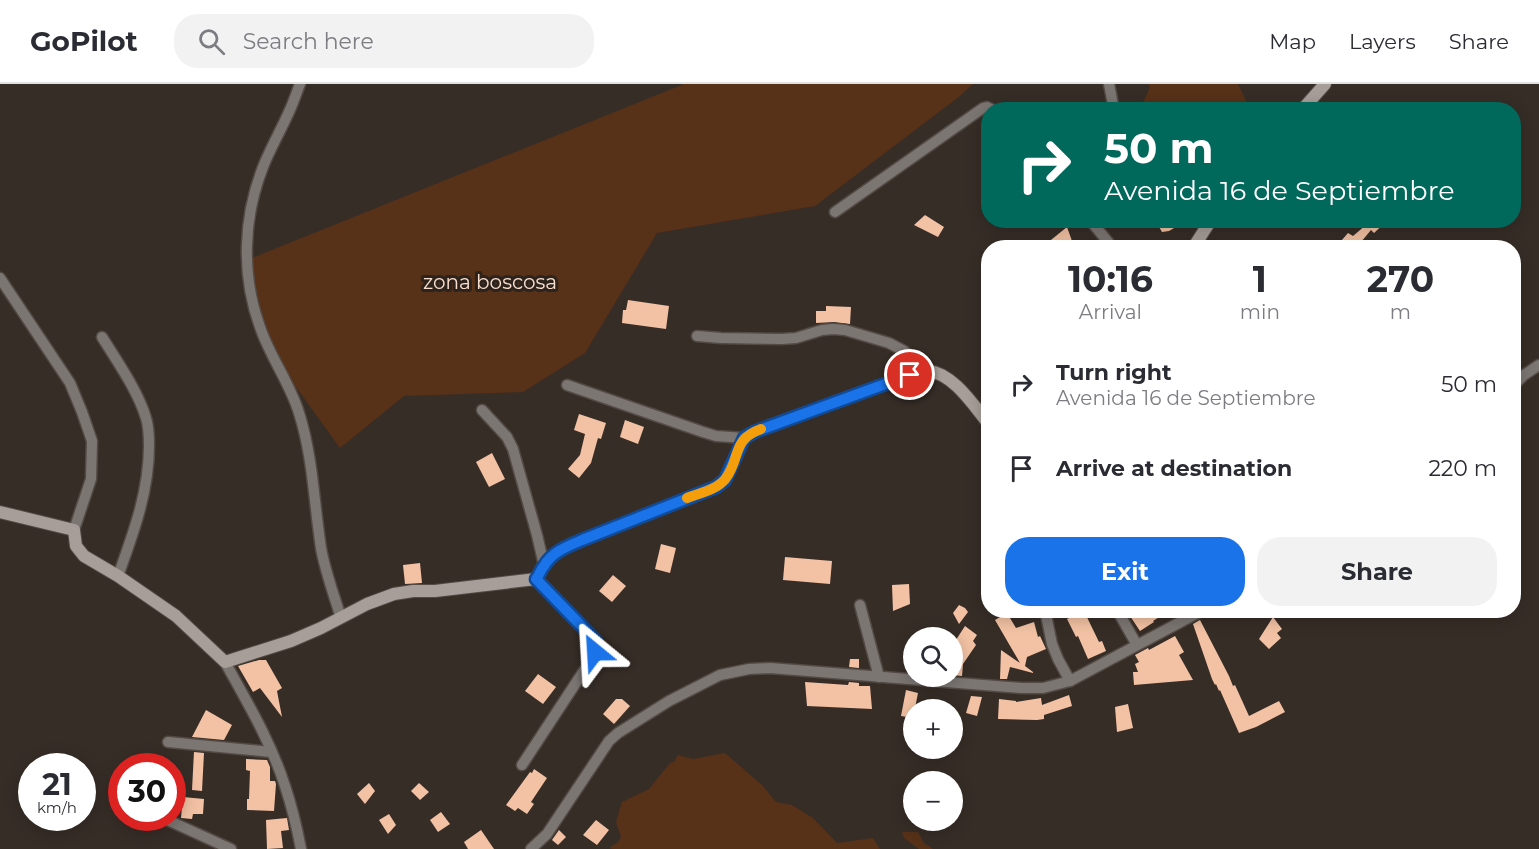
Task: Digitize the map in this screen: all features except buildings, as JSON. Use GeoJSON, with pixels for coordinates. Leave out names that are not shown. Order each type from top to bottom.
{"type":"FeatureCollection","features":[{"type":"Feature","properties":{"kind":"street"},"geometry":{"type":"LineString","coordinates":[[300,84],[289,113],[263,166],[255,191],[250,212],[247,274],[260,327],[299,413],[309,454],[322,550],[341,618]]}},
{"type":"Feature","properties":{"kind":"street"},"geometry":{"type":"LineString","coordinates":[[1108,84],[1112,102]]}},
{"type":"Feature","properties":{"kind":"street"},"geometry":{"type":"LineString","coordinates":[[1309,102],[1325,84]]}},
{"type":"Feature","properties":{"kind":"street"},"geometry":{"type":"LineString","coordinates":[[835,212],[981,109]]}},
{"type":"Feature","properties":{"kind":"street"},"geometry":{"type":"LineString","coordinates":[[1097,228],[1106,240]]}},
{"type":"Feature","properties":{"kind":"street"},"geometry":{"type":"LineString","coordinates":[[0,278],[70,384],[92,441],[91,479],[74,531],[76,546],[84,556],[118,576],[176,616],[225,662],[260,725],[288,794],[301,849]]}},
{"type":"Feature","properties":{"kind":"street"},"geometry":{"type":"LineString","coordinates":[[697,336],[782,339],[796,338],[822,330],[845,330],[889,343],[904,351],[928,371],[943,375],[956,385],[981,415]]}},
{"type":"Feature","properties":{"kind":"street"},"geometry":{"type":"LineString","coordinates":[[102,337],[133,388],[146,418],[149,434],[144,495],[118,576]]}},
{"type":"Feature","properties":{"kind":"street"},"geometry":{"type":"LineString","coordinates":[[1521,378],[1539,364]]}},
{"type":"Feature","properties":{"kind":"street"},"geometry":{"type":"LineString","coordinates":[[225,662],[321,628],[367,604],[394,594],[536,579],[544,565],[570,544],[716,487],[725,480],[744,438],[754,432],[910,375],[928,371]]}},
{"type":"Feature","properties":{"kind":"street"},"geometry":{"type":"LineString","coordinates":[[567,385],[716,436],[744,438]]}},
{"type":"Feature","properties":{"kind":"street"},"geometry":{"type":"LineString","coordinates":[[482,410],[507,437],[513,449],[544,565]]}},
{"type":"Feature","properties":{"kind":"street"},"geometry":{"type":"LineString","coordinates":[[0,512],[74,531]]}},
{"type":"Feature","properties":{"kind":"street"},"geometry":{"type":"LineString","coordinates":[[522,765],[581,676],[596,647],[596,641],[536,579]]}},
{"type":"Feature","properties":{"kind":"street"},"geometry":{"type":"LineString","coordinates":[[860,605],[879,677]]}},
{"type":"Feature","properties":{"kind":"street"},"geometry":{"type":"LineString","coordinates":[[1047,618],[1052,644],[1070,681]]}},
{"type":"Feature","properties":{"kind":"street"},"geometry":{"type":"LineString","coordinates":[[1122,618],[1137,645]]}},
{"type":"Feature","properties":{"kind":"street"},"geometry":{"type":"LineString","coordinates":[[531,849],[547,834],[609,741],[669,701],[720,675],[749,669],[770,668],[1043,688],[1070,681],[1188,618]]}},
{"type":"Feature","properties":{"kind":"street"},"geometry":{"type":"LineString","coordinates":[[168,742],[271,753]]}},
{"type":"Feature","properties":{"kind":"street"},"geometry":{"type":"LineString","coordinates":[[186,828],[231,849]]}},
{"type":"Feature","properties":{"kind":"green space","name":"zona boscosa"},"geometry":{"type":"Polygon","coordinates":[[[684,84],[973,84],[815,206],[657,233],[585,353],[523,392],[404,396],[340,448],[270,351],[247,260],[684,84]]]}},
{"type":"Feature","properties":{"kind":"green space"},"geometry":{"type":"Polygon","coordinates":[[[1148,84],[1238,84],[1247,102],[1143,102],[1150,87],[1148,84]]]}},
{"type":"Feature","properties":{"kind":"green space"},"geometry":{"type":"Polygon","coordinates":[[[725,753],[762,785],[776,802],[792,805],[813,818],[837,843],[873,838],[880,849],[609,848],[621,837],[616,822],[622,802],[649,789],[678,755],[693,759],[725,753]]]}},
{"type":"Feature","properties":{"kind":"green space"},"geometry":{"type":"Polygon","coordinates":[[[902,832],[918,832],[924,843],[933,849],[919,849],[904,838],[902,832]]]}},
{"type":"Feature","properties":{"kind":"slow traffic"},"geometry":{"type":"LineString","coordinates":[[687,498],[716,487],[725,480],[744,438],[761,429]]}},
{"type":"Feature","properties":{"kind":"route"},"geometry":{"type":"LineString","coordinates":[[595,652],[596,641],[536,579],[544,565],[554,555],[582,540],[716,487],[725,480],[744,438],[754,432],[910,375]]}}]}
